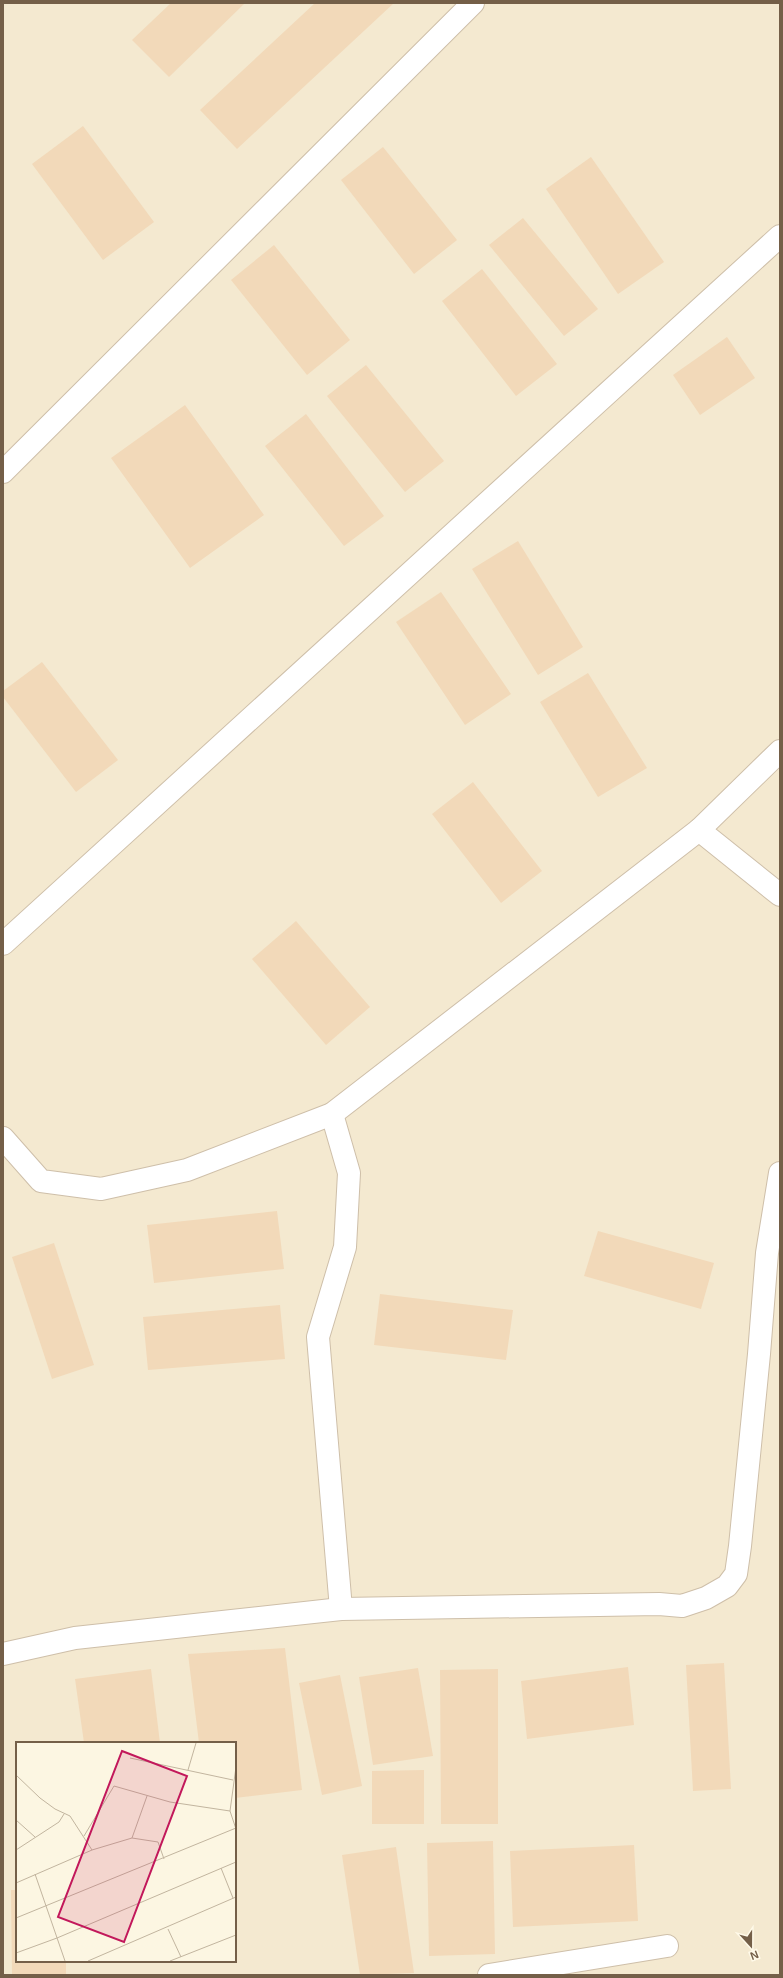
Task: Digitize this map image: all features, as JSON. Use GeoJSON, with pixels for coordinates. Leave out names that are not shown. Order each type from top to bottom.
{"type":"FeatureCollection","features":[{"type":"Feature","properties":{"kind":"street"},"geometry":{"type":"LineString","coordinates":[[3,472],[473,3]]}},
{"type":"Feature","properties":{"kind":"street"},"geometry":{"type":"LineString","coordinates":[[3,944],[780,236]]}},
{"type":"Feature","properties":{"kind":"street"},"geometry":{"type":"LineString","coordinates":[[3,1138],[41,1181],[101,1189],[187,1170],[332,1114],[699,830],[780,751]]}},
{"type":"Feature","properties":{"kind":"street"},"geometry":{"type":"LineString","coordinates":[[699,830],[780,895]]}},
{"type":"Feature","properties":{"kind":"street"},"geometry":{"type":"LineString","coordinates":[[332,1114],[349,1173],[345,1247],[318,1337],[341,1609]]}},
{"type":"Feature","properties":{"kind":"street"},"geometry":{"type":"LineString","coordinates":[[3,1654],[75,1638],[341,1609],[659,1604],[682,1606],[706,1598],[727,1586],[736,1574],[740,1546],[767,1253],[780,1173]]}},
{"type":"Feature","properties":{"kind":"street"},"geometry":{"type":"LineString","coordinates":[[489,1975],[667,1946]]}},
{"type":"Feature","properties":{"kind":"shaded area"},"geometry":{"type":"Polygon","coordinates":[[[3,3],[780,3],[780,1975],[3,1975],[3,3]]]}},
{"type":"Feature","properties":{"kind":"building"},"geometry":{"type":"Polygon","coordinates":[[[171,3],[245,3],[169,77],[132,40],[171,3]]]}},
{"type":"Feature","properties":{"kind":"building"},"geometry":{"type":"Polygon","coordinates":[[[315,3],[394,3],[237,149],[200,110],[315,3]]]}},
{"type":"Feature","properties":{"kind":"building"},"geometry":{"type":"Polygon","coordinates":[[[83,126],[154,222],[103,260],[32,164],[83,126]]]}},
{"type":"Feature","properties":{"kind":"building"},"geometry":{"type":"Polygon","coordinates":[[[383,147],[457,240],[414,274],[341,180],[383,147]]]}},
{"type":"Feature","properties":{"kind":"building"},"geometry":{"type":"Polygon","coordinates":[[[591,157],[664,262],[618,294],[546,189],[591,157]]]}},
{"type":"Feature","properties":{"kind":"building"},"geometry":{"type":"Polygon","coordinates":[[[523,218],[598,309],[564,336],[489,245],[523,218]]]}},
{"type":"Feature","properties":{"kind":"building"},"geometry":{"type":"Polygon","coordinates":[[[274,245],[350,340],[307,375],[231,280],[274,245]]]}},
{"type":"Feature","properties":{"kind":"building"},"geometry":{"type":"Polygon","coordinates":[[[482,269],[557,364],[516,396],[442,301],[482,269]]]}},
{"type":"Feature","properties":{"kind":"building"},"geometry":{"type":"Polygon","coordinates":[[[727,337],[755,378],[700,415],[673,375],[727,337]]]}},
{"type":"Feature","properties":{"kind":"building"},"geometry":{"type":"Polygon","coordinates":[[[366,365],[444,461],[405,492],[327,396],[366,365]]]}},
{"type":"Feature","properties":{"kind":"building"},"geometry":{"type":"Polygon","coordinates":[[[185,405],[264,515],[190,568],[111,458],[185,405]]]}},
{"type":"Feature","properties":{"kind":"building"},"geometry":{"type":"Polygon","coordinates":[[[306,414],[384,516],[344,546],[265,446],[306,414]]]}},
{"type":"Feature","properties":{"kind":"building"},"geometry":{"type":"Polygon","coordinates":[[[518,541],[583,647],[538,675],[472,569],[518,541]]]}},
{"type":"Feature","properties":{"kind":"building"},"geometry":{"type":"Polygon","coordinates":[[[441,592],[511,694],[465,725],[396,622],[441,592]]]}},
{"type":"Feature","properties":{"kind":"building"},"geometry":{"type":"Polygon","coordinates":[[[42,662],[118,760],[76,792],[3,697],[3,691],[42,662]]]}},
{"type":"Feature","properties":{"kind":"building"},"geometry":{"type":"Polygon","coordinates":[[[588,673],[647,768],[598,797],[540,702],[588,673]]]}},
{"type":"Feature","properties":{"kind":"building"},"geometry":{"type":"Polygon","coordinates":[[[473,782],[542,871],[501,903],[432,814],[473,782]]]}},
{"type":"Feature","properties":{"kind":"building"},"geometry":{"type":"Polygon","coordinates":[[[296,921],[370,1007],[326,1045],[252,959],[296,921]]]}},
{"type":"Feature","properties":{"kind":"building"},"geometry":{"type":"Polygon","coordinates":[[[277,1211],[284,1269],[154,1283],[147,1225],[277,1211]]]}},
{"type":"Feature","properties":{"kind":"building"},"geometry":{"type":"Polygon","coordinates":[[[598,1231],[714,1263],[701,1309],[584,1276],[598,1231]]]}},
{"type":"Feature","properties":{"kind":"building"},"geometry":{"type":"Polygon","coordinates":[[[54,1243],[94,1365],[52,1379],[12,1257],[54,1243]]]}},
{"type":"Feature","properties":{"kind":"building"},"geometry":{"type":"Polygon","coordinates":[[[380,1294],[513,1310],[506,1360],[374,1345],[380,1294]]]}},
{"type":"Feature","properties":{"kind":"building"},"geometry":{"type":"Polygon","coordinates":[[[280,1305],[285,1359],[148,1370],[143,1317],[280,1305]]]}},
{"type":"Feature","properties":{"kind":"building"},"geometry":{"type":"Polygon","coordinates":[[[285,1648],[302,1790],[236,1798],[236,1742],[199,1742],[188,1654],[285,1648]]]}},
{"type":"Feature","properties":{"kind":"building"},"geometry":{"type":"Polygon","coordinates":[[[724,1663],[731,1789],[693,1791],[686,1665],[724,1663]]]}},
{"type":"Feature","properties":{"kind":"building"},"geometry":{"type":"Polygon","coordinates":[[[628,1667],[634,1725],[527,1739],[521,1681],[628,1667]]]}},
{"type":"Feature","properties":{"kind":"building"},"geometry":{"type":"Polygon","coordinates":[[[418,1668],[433,1756],[373,1765],[359,1677],[418,1668]]]}},
{"type":"Feature","properties":{"kind":"building"},"geometry":{"type":"Polygon","coordinates":[[[151,1669],[160,1742],[84,1742],[75,1679],[151,1669]]]}},
{"type":"Feature","properties":{"kind":"building"},"geometry":{"type":"Polygon","coordinates":[[[498,1669],[498,1824],[441,1824],[440,1670],[498,1669]]]}},
{"type":"Feature","properties":{"kind":"building"},"geometry":{"type":"Polygon","coordinates":[[[340,1675],[362,1786],[322,1795],[299,1683],[340,1675]]]}},
{"type":"Feature","properties":{"kind":"building"},"geometry":{"type":"Polygon","coordinates":[[[424,1770],[424,1824],[372,1824],[372,1771],[424,1770]]]}},
{"type":"Feature","properties":{"kind":"building"},"geometry":{"type":"Polygon","coordinates":[[[493,1841],[495,1954],[429,1956],[427,1843],[493,1841]]]}},
{"type":"Feature","properties":{"kind":"building"},"geometry":{"type":"Polygon","coordinates":[[[634,1845],[638,1921],[513,1927],[510,1851],[634,1845]]]}},
{"type":"Feature","properties":{"kind":"building"},"geometry":{"type":"Polygon","coordinates":[[[396,1847],[414,1973],[360,1975],[342,1855],[396,1847]]]}},
{"type":"Feature","properties":{"kind":"building"},"geometry":{"type":"Polygon","coordinates":[[[11,1890],[16,1890],[16,1962],[66,1962],[66,1975],[12,1975],[11,1890]]]}}]}
